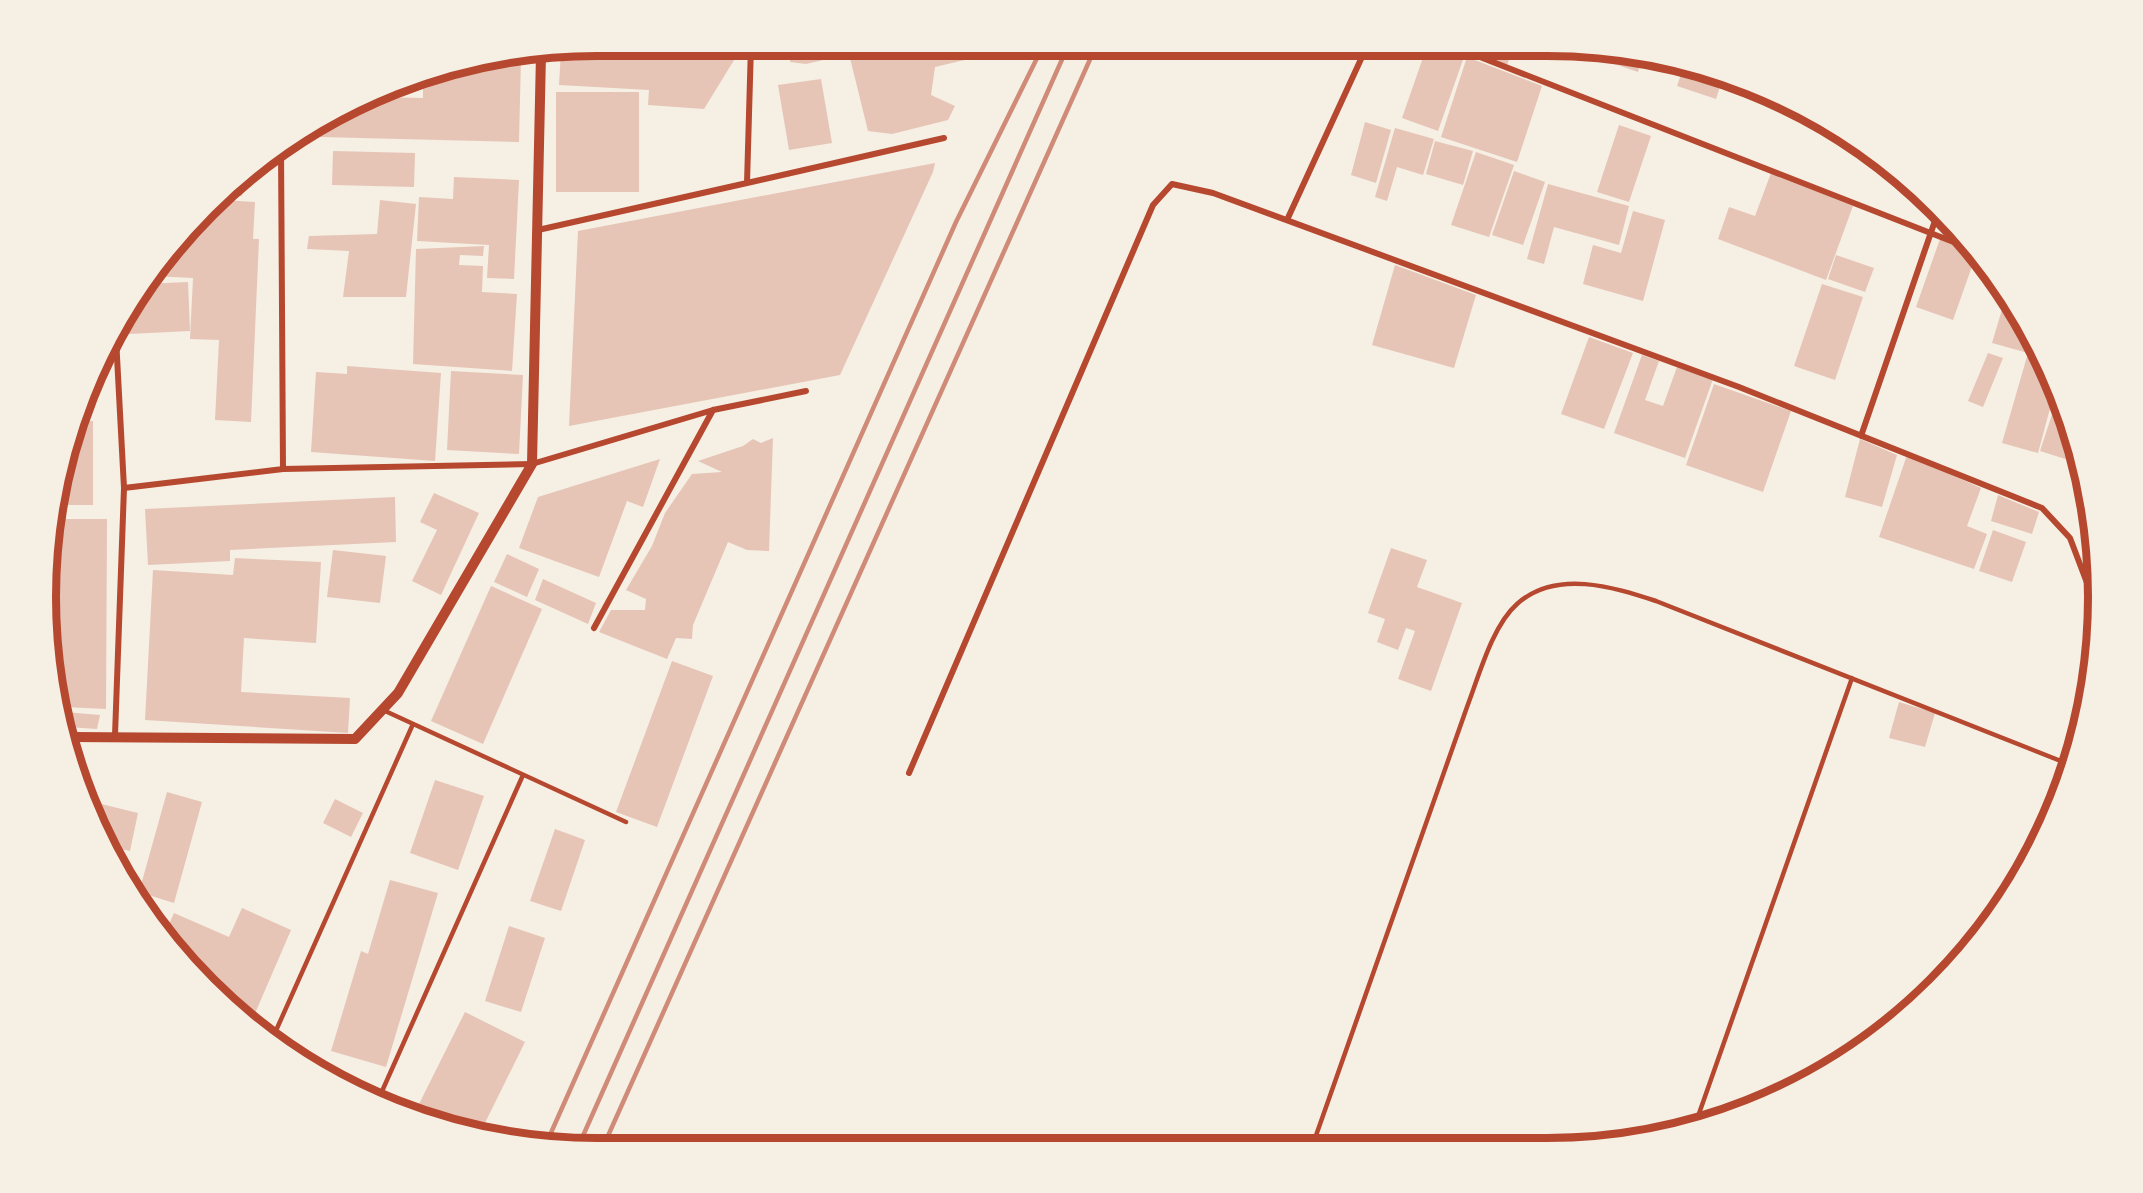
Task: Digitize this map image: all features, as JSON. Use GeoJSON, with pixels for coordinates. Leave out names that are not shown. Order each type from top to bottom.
{"type":"FeatureCollection","features":[{"type":"Feature","properties":{"kind":"street"},"geometry":{"type":"LineString","coordinates":[[747,183],[751,56]]}},
{"type":"Feature","properties":{"kind":"street"},"geometry":{"type":"LineString","coordinates":[[1287,220],[1362,56]]}},
{"type":"Feature","properties":{"kind":"street"},"geometry":{"type":"LineString","coordinates":[[1478,56],[1955,243]]}},
{"type":"Feature","properties":{"kind":"street"},"geometry":{"type":"LineString","coordinates":[[74,737],[115,735],[355,739],[398,693],[532,464],[541,59]]}},
{"type":"Feature","properties":{"kind":"street"},"geometry":{"type":"LineString","coordinates":[[538,230],[944,138]]}},
{"type":"Feature","properties":{"kind":"street"},"geometry":{"type":"LineString","coordinates":[[281,157],[284,469]]}},
{"type":"Feature","properties":{"kind":"street"},"geometry":{"type":"LineString","coordinates":[[909,773],[1153,205],[1165,189],[1172,184],[1213,193],[1739,387],[2042,507],[2070,538],[2087,584]]}},
{"type":"Feature","properties":{"kind":"street"},"geometry":{"type":"LineString","coordinates":[[1861,436],[1935,221]]}},
{"type":"Feature","properties":{"kind":"street"},"geometry":{"type":"LineString","coordinates":[[115,735],[124,488],[116,347]]}},
{"type":"Feature","properties":{"kind":"street"},"geometry":{"type":"LineString","coordinates":[[124,488],[284,469],[532,464],[713,410],[806,391]]}},
{"type":"Feature","properties":{"kind":"street"},"geometry":{"type":"LineString","coordinates":[[594,628],[713,410]]}},
{"type":"Feature","properties":{"kind":"lane"},"geometry":{"type":"LineString","coordinates":[[1315,1138],[1467,707],[1495,635],[1516,604],[1544,587],[1570,582],[1621,589],[2062,761]]}},
{"type":"Feature","properties":{"kind":"lane"},"geometry":{"type":"LineString","coordinates":[[1698,1116],[1852,678]]}},
{"type":"Feature","properties":{"kind":"lane"},"geometry":{"type":"LineString","coordinates":[[383,710],[626,822]]}},
{"type":"Feature","properties":{"kind":"lane"},"geometry":{"type":"LineString","coordinates":[[275,1032],[412,724]]}},
{"type":"Feature","properties":{"kind":"lane"},"geometry":{"type":"LineString","coordinates":[[381,1093],[523,775]]}},
{"type":"Feature","properties":{"kind":"building"},"geometry":{"type":"Polygon","coordinates":[[[737,56],[704,109],[648,105],[649,90],[559,85],[561,57],[737,56]]]}},
{"type":"Feature","properties":{"kind":"building"},"geometry":{"type":"Polygon","coordinates":[[[791,56],[840,56],[806,64],[790,62],[791,56]]]}},
{"type":"Feature","properties":{"kind":"building"},"geometry":{"type":"Polygon","coordinates":[[[849,56],[982,56],[935,67],[931,95],[955,106],[948,120],[892,134],[868,131],[849,56]]]}},
{"type":"Feature","properties":{"kind":"building"},"geometry":{"type":"Polygon","coordinates":[[[1424,56],[1464,56],[1438,131],[1402,118],[1424,56]]]}},
{"type":"Feature","properties":{"kind":"building"},"geometry":{"type":"Polygon","coordinates":[[[1479,56],[1510,56],[1507,65],[1479,56]]]}},
{"type":"Feature","properties":{"kind":"building"},"geometry":{"type":"Polygon","coordinates":[[[1467,57],[1542,86],[1517,162],[1441,137],[1467,57]]]}},
{"type":"Feature","properties":{"kind":"building"},"geometry":{"type":"Polygon","coordinates":[[[1603,60],[1617,60],[1640,64],[1638,72],[1603,60]]]}},
{"type":"Feature","properties":{"kind":"building"},"geometry":{"type":"Polygon","coordinates":[[[521,61],[519,142],[320,137],[321,131],[326,128],[388,97],[423,98],[423,84],[456,74],[521,61]]]}},
{"type":"Feature","properties":{"kind":"building"},"geometry":{"type":"Polygon","coordinates":[[[1682,73],[1721,84],[1716,99],[1677,86],[1682,73]]]}},
{"type":"Feature","properties":{"kind":"building"},"geometry":{"type":"Polygon","coordinates":[[[821,79],[832,143],[789,150],[778,85],[821,79]]]}},
{"type":"Feature","properties":{"kind":"building"},"geometry":{"type":"Polygon","coordinates":[[[556,92],[639,92],[639,192],[556,192],[556,92]]]}},
{"type":"Feature","properties":{"kind":"building"},"geometry":{"type":"Polygon","coordinates":[[[1365,122],[1391,130],[1376,183],[1351,175],[1365,122]]]}},
{"type":"Feature","properties":{"kind":"building"},"geometry":{"type":"Polygon","coordinates":[[[1619,125],[1651,136],[1629,202],[1597,192],[1619,125]]]}},
{"type":"Feature","properties":{"kind":"building"},"geometry":{"type":"Polygon","coordinates":[[[1395,128],[1434,139],[1423,175],[1397,167],[1387,201],[1375,197],[1395,128]]]}},
{"type":"Feature","properties":{"kind":"building"},"geometry":{"type":"Polygon","coordinates":[[[1435,141],[1473,151],[1463,185],[1426,174],[1435,141]]]}},
{"type":"Feature","properties":{"kind":"building"},"geometry":{"type":"Polygon","coordinates":[[[333,151],[415,153],[414,187],[332,185],[333,151]]]}},
{"type":"Feature","properties":{"kind":"building"},"geometry":{"type":"Polygon","coordinates":[[[1476,152],[1514,165],[1489,237],[1451,225],[1476,152]]]}},
{"type":"Feature","properties":{"kind":"building"},"geometry":{"type":"Polygon","coordinates":[[[935,163],[933,172],[840,375],[569,426],[578,231],[935,163]]]}},
{"type":"Feature","properties":{"kind":"building"},"geometry":{"type":"Polygon","coordinates":[[[1514,171],[1545,182],[1523,245],[1492,235],[1514,171]]]}},
{"type":"Feature","properties":{"kind":"building"},"geometry":{"type":"Polygon","coordinates":[[[1771,173],[1853,206],[1826,280],[1718,239],[1729,207],[1755,216],[1771,173]]]}},
{"type":"Feature","properties":{"kind":"building"},"geometry":{"type":"Polygon","coordinates":[[[454,177],[519,180],[514,279],[487,278],[489,245],[417,241],[419,197],[453,199],[454,177]]]}},
{"type":"Feature","properties":{"kind":"building"},"geometry":{"type":"Polygon","coordinates":[[[1548,184],[1629,206],[1619,245],[1554,227],[1544,264],[1527,259],[1548,184]]]}},
{"type":"Feature","properties":{"kind":"building"},"geometry":{"type":"Polygon","coordinates":[[[243,188],[242,196],[234,196],[243,188]]]}},
{"type":"Feature","properties":{"kind":"building"},"geometry":{"type":"Polygon","coordinates":[[[229,200],[255,202],[253,239],[259,239],[251,422],[215,420],[219,340],[190,339],[193,278],[160,276],[190,240],[229,200]]]}},
{"type":"Feature","properties":{"kind":"building"},"geometry":{"type":"Polygon","coordinates":[[[380,200],[416,204],[406,297],[343,297],[349,251],[307,249],[309,236],[377,234],[380,200]]]}},
{"type":"Feature","properties":{"kind":"building"},"geometry":{"type":"Polygon","coordinates":[[[1633,211],[1665,220],[1643,301],[1583,284],[1593,245],[1621,253],[1633,211]]]}},
{"type":"Feature","properties":{"kind":"building"},"geometry":{"type":"Polygon","coordinates":[[[1940,239],[1960,248],[1973,263],[1953,320],[1916,307],[1940,239]]]}},
{"type":"Feature","properties":{"kind":"building"},"geometry":{"type":"Polygon","coordinates":[[[484,246],[483,256],[460,255],[459,265],[483,266],[482,292],[517,294],[512,371],[413,364],[416,249],[484,246]]]}},
{"type":"Feature","properties":{"kind":"building"},"geometry":{"type":"Polygon","coordinates":[[[1836,255],[1874,268],[1865,292],[1828,279],[1836,255]]]}},
{"type":"Feature","properties":{"kind":"building"},"geometry":{"type":"Polygon","coordinates":[[[1395,265],[1476,295],[1454,368],[1372,345],[1395,265]]]}},
{"type":"Feature","properties":{"kind":"building"},"geometry":{"type":"Polygon","coordinates":[[[188,282],[190,331],[129,334],[129,325],[156,283],[188,282]]]}},
{"type":"Feature","properties":{"kind":"building"},"geometry":{"type":"Polygon","coordinates":[[[1822,284],[1863,297],[1835,380],[1794,366],[1822,284]]]}},
{"type":"Feature","properties":{"kind":"building"},"geometry":{"type":"Polygon","coordinates":[[[2003,307],[2032,357],[2051,403],[2038,453],[2002,443],[2028,353],[1992,343],[2003,307]]]}},
{"type":"Feature","properties":{"kind":"building"},"geometry":{"type":"Polygon","coordinates":[[[1589,337],[1633,353],[1604,429],[1561,414],[1589,337]]]}},
{"type":"Feature","properties":{"kind":"building"},"geometry":{"type":"Polygon","coordinates":[[[1988,353],[2003,358],[1983,407],[1968,401],[1988,353]]]}},
{"type":"Feature","properties":{"kind":"building"},"geometry":{"type":"Polygon","coordinates":[[[1642,355],[1659,361],[1645,400],[1663,406],[1677,367],[1713,379],[1685,458],[1614,433],[1642,355]]]}},
{"type":"Feature","properties":{"kind":"building"},"geometry":{"type":"Polygon","coordinates":[[[347,366],[441,373],[435,461],[311,452],[316,372],[347,374],[347,366]]]}},
{"type":"Feature","properties":{"kind":"building"},"geometry":{"type":"Polygon","coordinates":[[[451,371],[523,375],[519,454],[447,450],[451,371]]]}},
{"type":"Feature","properties":{"kind":"building"},"geometry":{"type":"Polygon","coordinates":[[[1714,384],[1791,411],[1763,492],[1686,465],[1714,384]]]}},
{"type":"Feature","properties":{"kind":"building"},"geometry":{"type":"Polygon","coordinates":[[[92,402],[92,415],[87,415],[92,402]]]}},
{"type":"Feature","properties":{"kind":"building"},"geometry":{"type":"Polygon","coordinates":[[[2054,409],[2070,461],[2040,451],[2054,409]]]}},
{"type":"Feature","properties":{"kind":"building"},"geometry":{"type":"Polygon","coordinates":[[[85,421],[93,421],[93,505],[64,505],[74,456],[85,421]]]}},
{"type":"Feature","properties":{"kind":"building"},"geometry":{"type":"Polygon","coordinates":[[[773,438],[769,551],[747,550],[728,542],[693,625],[692,639],[676,638],[667,659],[599,632],[611,610],[645,610],[646,599],[626,590],[652,546],[665,513],[692,474],[722,472],[698,461],[743,446],[753,439],[761,443],[773,438]]]}},
{"type":"Feature","properties":{"kind":"building"},"geometry":{"type":"Polygon","coordinates":[[[1860,439],[1897,455],[1882,507],[1845,497],[1860,439]]]}},
{"type":"Feature","properties":{"kind":"building"},"geometry":{"type":"Polygon","coordinates":[[[1907,455],[1981,488],[1967,526],[1987,534],[1974,569],[1879,537],[1907,455]]]}},
{"type":"Feature","properties":{"kind":"building"},"geometry":{"type":"Polygon","coordinates":[[[660,459],[643,507],[627,501],[599,577],[519,548],[538,497],[660,459]]]}},
{"type":"Feature","properties":{"kind":"building"},"geometry":{"type":"Polygon","coordinates":[[[434,493],[479,513],[441,595],[412,581],[437,530],[420,522],[434,493]]]}},
{"type":"Feature","properties":{"kind":"building"},"geometry":{"type":"Polygon","coordinates":[[[1998,495],[2039,512],[2032,534],[1991,521],[1998,495]]]}},
{"type":"Feature","properties":{"kind":"building"},"geometry":{"type":"Polygon","coordinates":[[[395,497],[396,542],[230,550],[230,561],[148,565],[145,509],[395,497]]]}},
{"type":"Feature","properties":{"kind":"building"},"geometry":{"type":"Polygon","coordinates":[[[61,519],[107,519],[106,709],[67,707],[57,632],[57,561],[61,519]]]}},
{"type":"Feature","properties":{"kind":"building"},"geometry":{"type":"Polygon","coordinates":[[[1993,530],[2026,542],[2012,582],[1979,571],[1993,530]]]}},
{"type":"Feature","properties":{"kind":"building"},"geometry":{"type":"Polygon","coordinates":[[[1391,548],[1427,560],[1417,587],[1462,603],[1431,691],[1398,679],[1415,631],[1406,628],[1398,650],[1377,642],[1385,619],[1368,613],[1391,548]]]}},
{"type":"Feature","properties":{"kind":"building"},"geometry":{"type":"Polygon","coordinates":[[[333,550],[386,556],[380,603],[327,597],[333,550]]]}},
{"type":"Feature","properties":{"kind":"building"},"geometry":{"type":"Polygon","coordinates":[[[507,554],[539,569],[527,597],[494,582],[507,554]]]}},
{"type":"Feature","properties":{"kind":"building"},"geometry":{"type":"Polygon","coordinates":[[[235,558],[321,562],[316,643],[244,638],[241,692],[350,698],[348,733],[145,720],[153,570],[233,575],[235,558]]]}},
{"type":"Feature","properties":{"kind":"building"},"geometry":{"type":"Polygon","coordinates":[[[543,579],[596,603],[588,624],[535,600],[543,579]]]}},
{"type":"Feature","properties":{"kind":"building"},"geometry":{"type":"Polygon","coordinates":[[[491,586],[542,609],[483,744],[431,721],[491,586]]]}},
{"type":"Feature","properties":{"kind":"building"},"geometry":{"type":"Polygon","coordinates":[[[672,661],[713,676],[657,827],[616,812],[672,661]]]}},
{"type":"Feature","properties":{"kind":"building"},"geometry":{"type":"Polygon","coordinates":[[[1899,702],[1935,713],[1925,747],[1889,738],[1899,702]]]}},
{"type":"Feature","properties":{"kind":"building"},"geometry":{"type":"Polygon","coordinates":[[[68,712],[100,715],[97,729],[72,727],[68,712]]]}},
{"type":"Feature","properties":{"kind":"building"},"geometry":{"type":"Polygon","coordinates":[[[435,780],[484,796],[458,870],[410,853],[435,780]]]}},
{"type":"Feature","properties":{"kind":"building"},"geometry":{"type":"Polygon","coordinates":[[[167,792],[202,802],[174,903],[145,894],[140,887],[167,792]]]}},
{"type":"Feature","properties":{"kind":"building"},"geometry":{"type":"Polygon","coordinates":[[[335,799],[363,813],[351,837],[323,823],[335,799]]]}},
{"type":"Feature","properties":{"kind":"building"},"geometry":{"type":"Polygon","coordinates":[[[97,803],[138,813],[130,851],[118,848],[97,803]]]}},
{"type":"Feature","properties":{"kind":"building"},"geometry":{"type":"Polygon","coordinates":[[[555,829],[585,840],[561,911],[530,901],[555,829]]]}},
{"type":"Feature","properties":{"kind":"building"},"geometry":{"type":"Polygon","coordinates":[[[390,880],[438,893],[386,1067],[331,1051],[361,951],[368,954],[390,880]]]}},
{"type":"Feature","properties":{"kind":"building"},"geometry":{"type":"Polygon","coordinates":[[[242,908],[291,930],[254,1015],[214,979],[168,927],[174,913],[229,937],[242,908]]]}},
{"type":"Feature","properties":{"kind":"building"},"geometry":{"type":"Polygon","coordinates":[[[509,926],[545,938],[521,1012],[485,1001],[509,926]]]}},
{"type":"Feature","properties":{"kind":"building"},"geometry":{"type":"Polygon","coordinates":[[[465,1012],[525,1042],[484,1125],[418,1107],[465,1012]]]}},
{"type":"Feature","properties":{"kind":"railway"},"geometry":{"type":"LineString","coordinates":[[550,1135],[956,222],[1038,56]]}},
{"type":"Feature","properties":{"kind":"railway"},"geometry":{"type":"LineString","coordinates":[[582,1137],[1064,56]]}},
{"type":"Feature","properties":{"kind":"railway"},"geometry":{"type":"LineString","coordinates":[[607,1138],[1092,56]]}}]}
